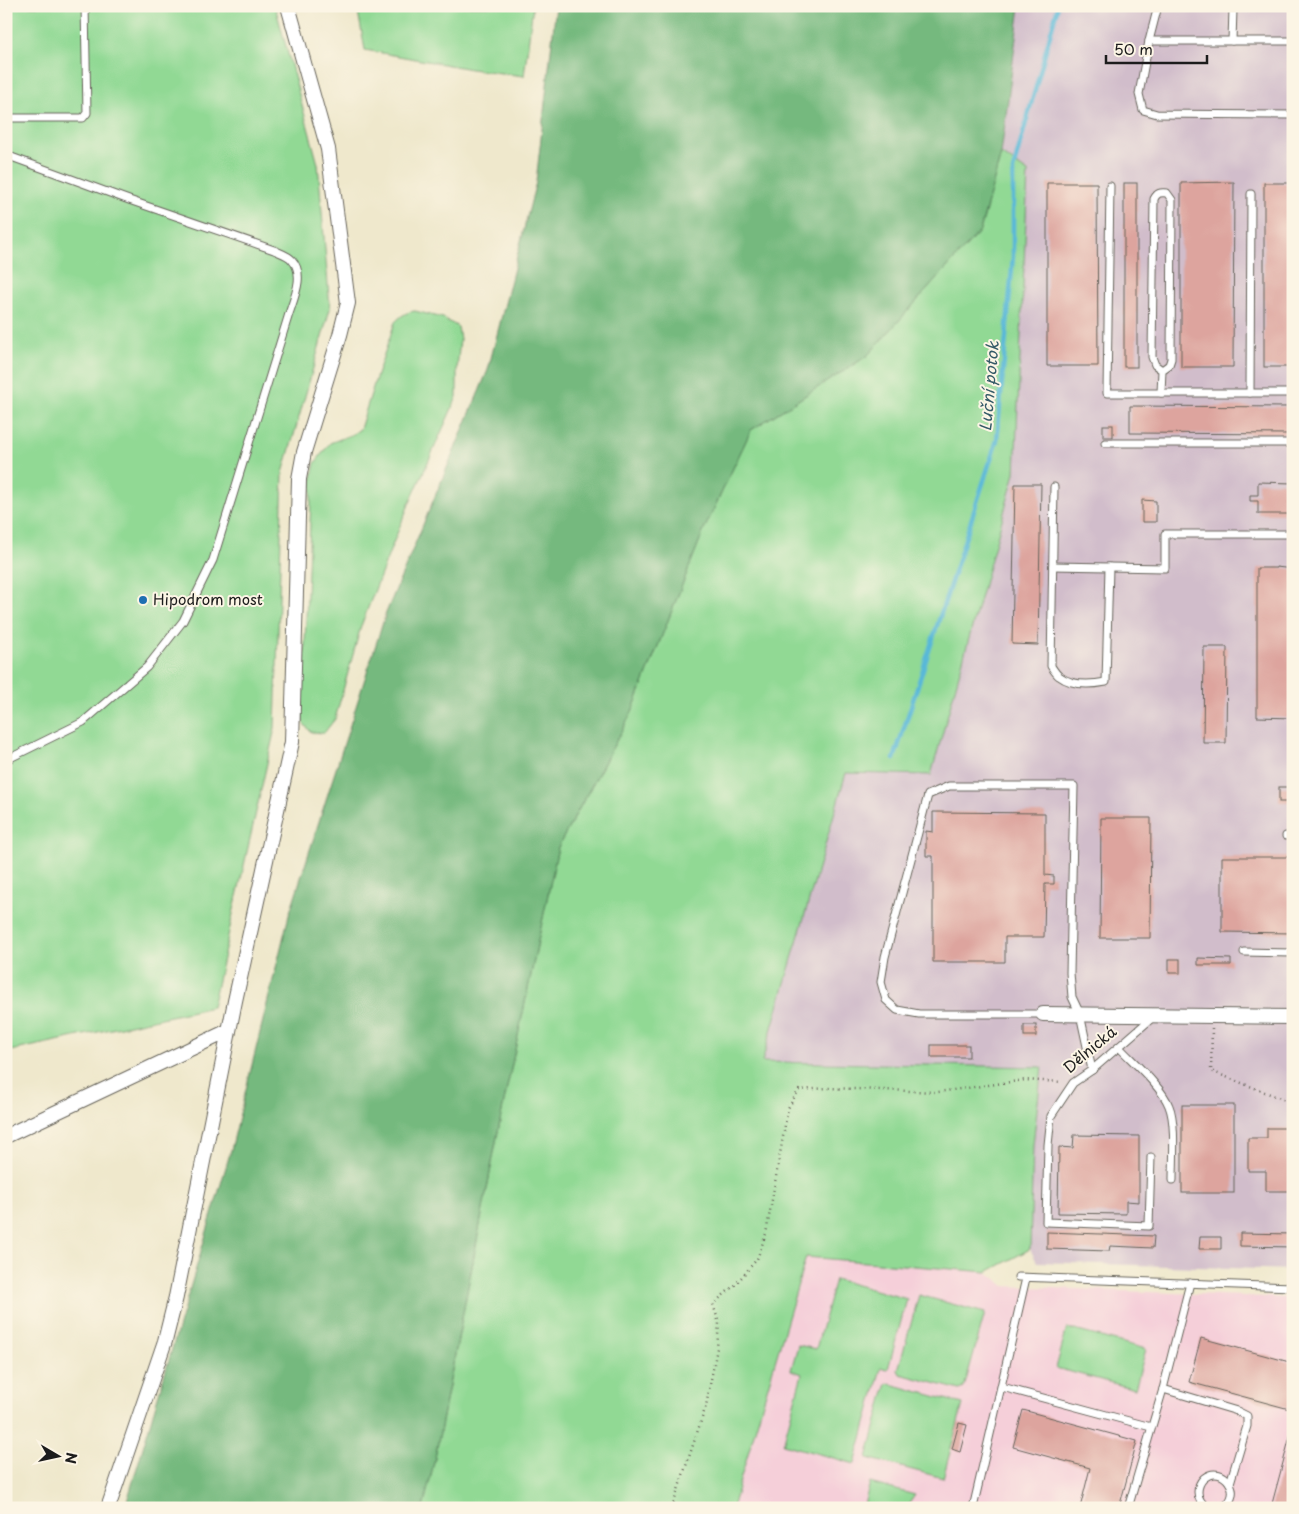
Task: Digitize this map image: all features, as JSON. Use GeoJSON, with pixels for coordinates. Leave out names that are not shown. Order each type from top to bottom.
{"type":"FeatureCollection","features":[{"type":"Feature","properties":{"kind":"street"},"geometry":{"type":"LineString","coordinates":[[108,1508],[165,1341],[176,1297],[228,1031],[292,742],[299,479],[304,452],[348,303],[328,149],[288,6]]}},
{"type":"Feature","properties":{"kind":"street","name":"Dělnická"},"geometry":{"type":"LineString","coordinates":[[1043,1014],[1293,1016]]}},
{"type":"Feature","properties":{"kind":"street"},"geometry":{"type":"LineString","coordinates":[[6,1136],[228,1031]]}},
{"type":"Feature","properties":{"kind":"lane"},"geometry":{"type":"LineString","coordinates":[[6,118],[83,118],[87,113],[85,6]]}},
{"type":"Feature","properties":{"kind":"lane"},"geometry":{"type":"LineString","coordinates":[[1158,6],[1139,94],[1143,110],[1157,114],[1293,115]]}},
{"type":"Feature","properties":{"kind":"lane"},"geometry":{"type":"LineString","coordinates":[[1230,6],[1234,9],[1232,41]]}},
{"type":"Feature","properties":{"kind":"lane"},"geometry":{"type":"LineString","coordinates":[[1149,41],[1293,41]]}},
{"type":"Feature","properties":{"kind":"lane"},"geometry":{"type":"LineString","coordinates":[[6,155],[274,250],[292,259],[298,272],[298,282],[213,560],[183,621],[147,667],[83,722],[6,760]]}},
{"type":"Feature","properties":{"kind":"lane"},"geometry":{"type":"LineString","coordinates":[[1110,186],[1107,393],[1293,393]]}},
{"type":"Feature","properties":{"kind":"lane"},"geometry":{"type":"LineString","coordinates":[[1160,192],[1166,193],[1172,200],[1172,358],[1169,366],[1162,370],[1155,365],[1152,357],[1154,199],[1160,192]]}},
{"type":"Feature","properties":{"kind":"lane"},"geometry":{"type":"LineString","coordinates":[[1250,194],[1250,393]]}},
{"type":"Feature","properties":{"kind":"lane"},"geometry":{"type":"LineString","coordinates":[[1162,370],[1162,393]]}},
{"type":"Feature","properties":{"kind":"lane"},"geometry":{"type":"LineString","coordinates":[[1105,443],[1293,443]]}},
{"type":"Feature","properties":{"kind":"lane"},"geometry":{"type":"LineString","coordinates":[[1054,488],[1051,666],[1058,676],[1075,683],[1093,685],[1106,682],[1109,567]]}},
{"type":"Feature","properties":{"kind":"lane"},"geometry":{"type":"LineString","coordinates":[[1053,566],[1165,568],[1165,534],[1293,534]]}},
{"type":"Feature","properties":{"kind":"lane"},"geometry":{"type":"LineString","coordinates":[[1043,1014],[919,1014],[897,1010],[886,1000],[881,982],[885,957],[928,795],[949,786],[1074,786],[1070,973],[1072,998],[1080,1014],[1092,1070]]}},
{"type":"Feature","properties":{"kind":"lane"},"geometry":{"type":"LineString","coordinates":[[1244,952],[1293,953]]}},
{"type":"Feature","properties":{"kind":"lane","name":"Dělnická"},"geometry":{"type":"LineString","coordinates":[[1151,1156],[1149,1226],[1046,1222],[1048,1145],[1051,1116],[1073,1084],[1092,1070],[1155,1015]]}},
{"type":"Feature","properties":{"kind":"lane"},"geometry":{"type":"LineString","coordinates":[[1119,1047],[1152,1080],[1170,1106],[1173,1180]]}},
{"type":"Feature","properties":{"kind":"lane"},"geometry":{"type":"LineString","coordinates":[[1018,1277],[1293,1287]]}},
{"type":"Feature","properties":{"kind":"lane"},"geometry":{"type":"LineString","coordinates":[[973,1508],[1026,1278]]}},
{"type":"Feature","properties":{"kind":"lane"},"geometry":{"type":"LineString","coordinates":[[1128,1508],[1163,1389],[1190,1283]]}},
{"type":"Feature","properties":{"kind":"lane"},"geometry":{"type":"LineString","coordinates":[[1002,1387],[1151,1427]]}},
{"type":"Feature","properties":{"kind":"lane"},"geometry":{"type":"LineString","coordinates":[[1163,1389],[1237,1411],[1246,1416],[1247,1426],[1230,1483],[1233,1495],[1231,1501],[1222,1508]]}},
{"type":"Feature","properties":{"kind":"lane"},"geometry":{"type":"LineString","coordinates":[[1208,1508],[1198,1496],[1199,1485],[1202,1480],[1217,1474],[1230,1483]]}},
{"type":"Feature","properties":{"kind":"path"},"geometry":{"type":"LineString","coordinates":[[1212,1016],[1211,1071],[1293,1103]]}},
{"type":"Feature","properties":{"kind":"path"},"geometry":{"type":"LineString","coordinates":[[672,1508],[706,1406],[717,1348],[719,1323],[713,1304],[735,1285],[757,1259],[766,1234],[788,1108],[799,1090],[828,1088],[938,1092],[1025,1080],[1073,1084]]}},
{"type":"Feature","properties":{"kind":"shaded area"},"geometry":{"type":"Polygon","coordinates":[[[1020,6],[1293,6],[1293,1270],[1037,1262],[1030,1249],[1033,1145],[1041,1068],[762,1062],[846,773],[1028,172],[1001,154],[1020,6]]]}},
{"type":"Feature","properties":{"kind":"shaded area"},"geometry":{"type":"Polygon","coordinates":[[[806,1257],[987,1272],[1005,1286],[1293,1298],[1293,1508],[732,1508],[806,1257]]]}},
{"type":"Feature","properties":{"kind":"green space","name":"Hipodrom most"},"geometry":{"type":"Polygon","coordinates":[[[6,6],[275,6],[318,164],[330,309],[283,473],[275,728],[212,1007],[6,1052],[6,6]]]}},
{"type":"Feature","properties":{"kind":"green space"},"geometry":{"type":"Polygon","coordinates":[[[357,6],[533,6],[524,76],[471,69],[365,50],[357,6]]]}},
{"type":"Feature","properties":{"kind":"green space"},"geometry":{"type":"Polygon","coordinates":[[[556,6],[1020,6],[1001,154],[980,231],[867,356],[751,430],[703,532],[631,714],[558,847],[501,1116],[435,1458],[423,1508],[125,1508],[231,1150],[289,915],[386,613],[488,370],[536,182],[556,6]]]}},
{"type":"Feature","properties":{"kind":"green space"},"geometry":{"type":"Polygon","coordinates":[[[1001,154],[1028,172],[1015,473],[931,775],[846,773],[762,1062],[1042,1067],[1033,1145],[1030,1249],[987,1272],[806,1257],[732,1508],[423,1508],[435,1458],[501,1116],[558,847],[631,714],[703,532],[751,430],[867,356],[980,231],[1001,154]]]}},
{"type":"Feature","properties":{"kind":"green space"},"geometry":{"type":"Polygon","coordinates":[[[415,311],[443,318],[458,327],[460,339],[457,397],[407,509],[361,626],[335,719],[324,733],[311,732],[303,723],[302,713],[312,477],[315,463],[330,443],[353,434],[360,429],[395,322],[409,312],[415,311]]]}},
{"type":"Feature","properties":{"kind":"green space"},"geometry":{"type":"Polygon","coordinates":[[[835,1279],[907,1299],[888,1369],[881,1368],[855,1464],[783,1444],[802,1374],[791,1370],[798,1345],[816,1349],[835,1279]]]}},
{"type":"Feature","properties":{"kind":"green space"},"geometry":{"type":"Polygon","coordinates":[[[919,1295],[985,1313],[964,1388],[960,1390],[900,1374],[898,1370],[919,1295]]]}},
{"type":"Feature","properties":{"kind":"green space"},"geometry":{"type":"Polygon","coordinates":[[[1067,1328],[1146,1349],[1135,1389],[1056,1368],[1067,1328]]]}},
{"type":"Feature","properties":{"kind":"green space"},"geometry":{"type":"Polygon","coordinates":[[[887,1383],[963,1404],[943,1478],[867,1458],[887,1383]]]}},
{"type":"Feature","properties":{"kind":"green space"},"geometry":{"type":"Polygon","coordinates":[[[870,1483],[915,1495],[906,1508],[863,1508],[870,1483]]]}},
{"type":"Feature","properties":{"kind":"building"},"geometry":{"type":"Polygon","coordinates":[[[1234,182],[1233,367],[1181,367],[1181,183],[1234,182]]]}},
{"type":"Feature","properties":{"kind":"building"},"geometry":{"type":"Polygon","coordinates":[[[1047,183],[1097,183],[1098,366],[1047,366],[1047,183]]]}},
{"type":"Feature","properties":{"kind":"building"},"geometry":{"type":"Polygon","coordinates":[[[1124,183],[1137,183],[1137,367],[1124,367],[1124,183]]]}},
{"type":"Feature","properties":{"kind":"building"},"geometry":{"type":"Polygon","coordinates":[[[1264,183],[1293,183],[1293,367],[1264,367],[1264,183]]]}},
{"type":"Feature","properties":{"kind":"building"},"geometry":{"type":"Polygon","coordinates":[[[1130,406],[1293,407],[1293,434],[1130,433],[1130,406]]]}},
{"type":"Feature","properties":{"kind":"building"},"geometry":{"type":"Polygon","coordinates":[[[1103,425],[1113,425],[1113,437],[1103,437],[1103,425]]]}},
{"type":"Feature","properties":{"kind":"building"},"geometry":{"type":"Polygon","coordinates":[[[1258,482],[1293,483],[1293,514],[1258,514],[1258,501],[1250,501],[1250,495],[1258,495],[1258,482]]]}},
{"type":"Feature","properties":{"kind":"building"},"geometry":{"type":"Polygon","coordinates":[[[1015,484],[1041,484],[1038,645],[1012,644],[1015,484]]]}},
{"type":"Feature","properties":{"kind":"building"},"geometry":{"type":"Polygon","coordinates":[[[1142,500],[1156,501],[1156,522],[1142,522],[1142,500]]]}},
{"type":"Feature","properties":{"kind":"building"},"geometry":{"type":"Polygon","coordinates":[[[1276,567],[1293,569],[1293,718],[1257,717],[1257,568],[1276,567]]]}},
{"type":"Feature","properties":{"kind":"building"},"geometry":{"type":"Polygon","coordinates":[[[1204,647],[1227,647],[1226,743],[1203,743],[1204,647]]]}},
{"type":"Feature","properties":{"kind":"building"},"geometry":{"type":"Polygon","coordinates":[[[1279,787],[1293,787],[1293,802],[1279,802],[1279,787]]]}},
{"type":"Feature","properties":{"kind":"building"},"geometry":{"type":"Polygon","coordinates":[[[933,812],[1045,813],[1045,875],[1054,876],[1054,884],[1045,884],[1044,937],[1005,937],[1005,962],[933,962],[933,856],[926,856],[926,831],[933,832],[933,812]]]}},
{"type":"Feature","properties":{"kind":"building"},"geometry":{"type":"Polygon","coordinates":[[[1101,818],[1151,818],[1150,938],[1100,938],[1101,818]]]}},
{"type":"Feature","properties":{"kind":"building"},"geometry":{"type":"Polygon","coordinates":[[[1222,857],[1293,857],[1293,933],[1222,932],[1222,857]]]}},
{"type":"Feature","properties":{"kind":"building"},"geometry":{"type":"Polygon","coordinates":[[[1198,958],[1231,959],[1231,965],[1198,965],[1198,958]]]}},
{"type":"Feature","properties":{"kind":"building"},"geometry":{"type":"Polygon","coordinates":[[[1169,959],[1180,959],[1180,973],[1169,973],[1169,959]]]}},
{"type":"Feature","properties":{"kind":"building"},"geometry":{"type":"Polygon","coordinates":[[[1024,1025],[1036,1025],[1036,1036],[1024,1036],[1024,1025]]]}},
{"type":"Feature","properties":{"kind":"building"},"geometry":{"type":"Polygon","coordinates":[[[931,1045],[969,1045],[969,1057],[931,1057],[931,1045]]]}},
{"type":"Feature","properties":{"kind":"building"},"geometry":{"type":"Polygon","coordinates":[[[1182,1105],[1234,1105],[1234,1193],[1182,1193],[1182,1105]]]}},
{"type":"Feature","properties":{"kind":"building"},"geometry":{"type":"Polygon","coordinates":[[[1267,1128],[1293,1128],[1293,1191],[1266,1191],[1266,1171],[1248,1171],[1248,1138],[1267,1138],[1267,1128]]]}},
{"type":"Feature","properties":{"kind":"building"},"geometry":{"type":"Polygon","coordinates":[[[1074,1135],[1139,1136],[1139,1202],[1126,1201],[1126,1214],[1058,1213],[1059,1147],[1073,1148],[1074,1135]]]}},
{"type":"Feature","properties":{"kind":"building"},"geometry":{"type":"Polygon","coordinates":[[[1047,1232],[1154,1236],[1153,1248],[1110,1246],[1109,1251],[1047,1249],[1047,1232]]]}},
{"type":"Feature","properties":{"kind":"building"},"geometry":{"type":"Polygon","coordinates":[[[1240,1233],[1293,1234],[1293,1247],[1240,1246],[1240,1233]]]}},
{"type":"Feature","properties":{"kind":"building"},"geometry":{"type":"Polygon","coordinates":[[[1200,1237],[1221,1237],[1221,1249],[1199,1249],[1200,1237]]]}},
{"type":"Feature","properties":{"kind":"building"},"geometry":{"type":"Polygon","coordinates":[[[1201,1338],[1293,1363],[1293,1410],[1189,1382],[1201,1338]]]}},
{"type":"Feature","properties":{"kind":"building"},"geometry":{"type":"Polygon","coordinates":[[[1023,1410],[1137,1441],[1119,1508],[1080,1508],[1090,1468],[1013,1447],[1023,1410]]]}},
{"type":"Feature","properties":{"kind":"building"},"geometry":{"type":"Polygon","coordinates":[[[959,1423],[967,1425],[960,1452],[952,1449],[959,1423]]]}},
{"type":"Feature","properties":{"kind":"building"},"geometry":{"type":"Polygon","coordinates":[[[1292,1429],[1293,1508],[1271,1508],[1273,1500],[1292,1429]]]}},
{"type":"Feature","properties":{"kind":"waterway","name":"Luční potok"},"geometry":{"type":"LineString","coordinates":[[894,759],[997,440],[1013,257],[1013,170],[1058,6]]}},
{"type":"Feature","properties":{"kind":"place","name":"Hipodrom most"},"geometry":{"type":"Point","coordinates":[143,600]}}]}
